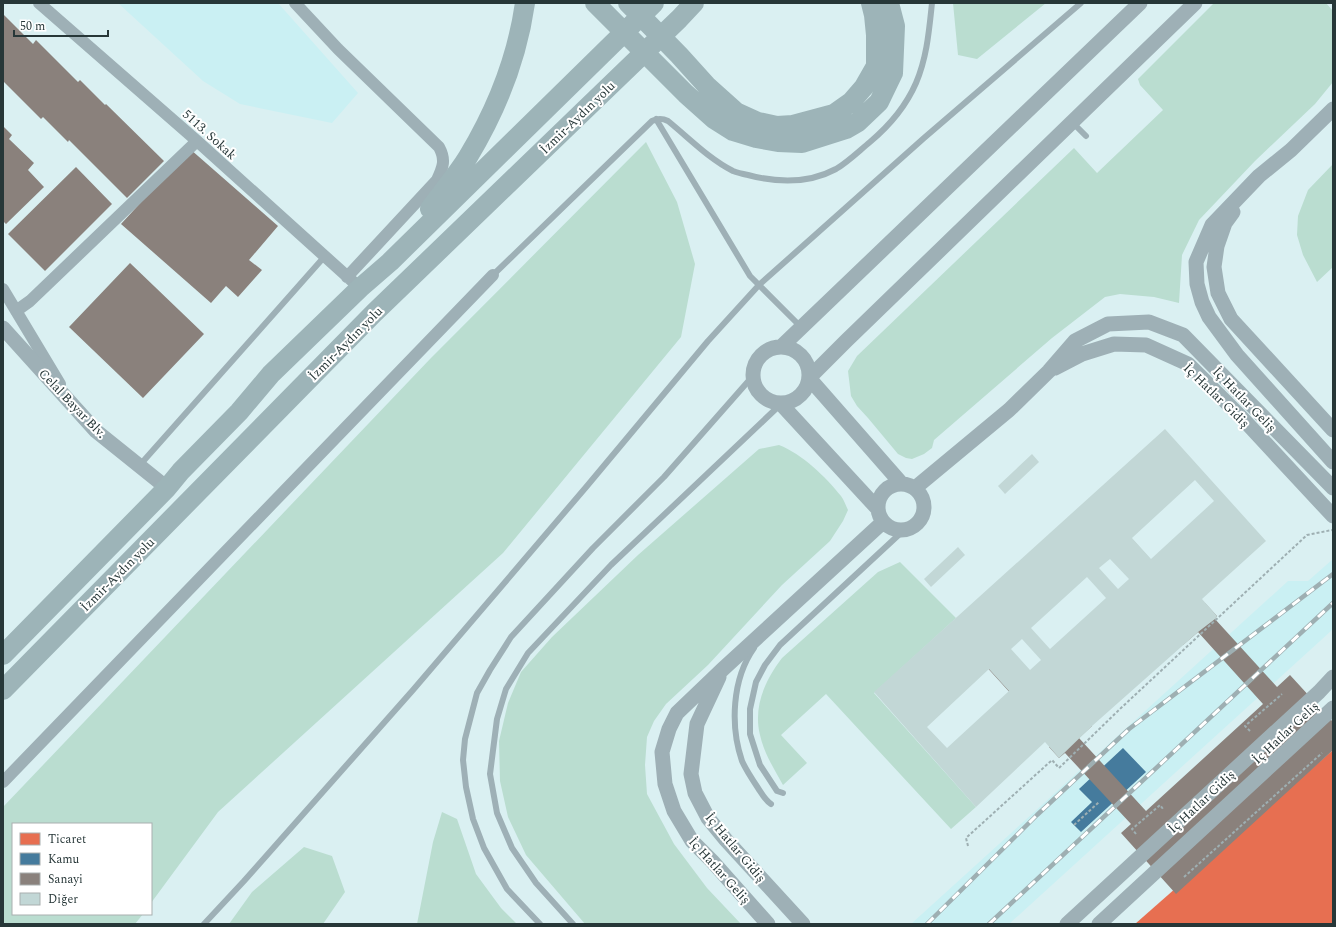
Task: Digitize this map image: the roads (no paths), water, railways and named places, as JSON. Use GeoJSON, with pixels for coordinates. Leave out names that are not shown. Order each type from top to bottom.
{"type":"FeatureCollection","features":[{"type":"Feature","properties":{"kind":"highway"},"geometry":{"type":"LineString","coordinates":[[390,262],[468,158],[496,106],[521,30],[525,3]]}},
{"type":"Feature","properties":{"kind":"highway"},"geometry":{"type":"LineString","coordinates":[[595,3],[686,94],[714,118],[733,131],[756,138],[778,142],[802,143],[828,136],[846,129],[858,122],[880,102],[893,73],[895,26],[889,3]]}},
{"type":"Feature","properties":{"kind":"highway"},"geometry":{"type":"LineString","coordinates":[[628,3],[707,86],[736,112],[758,122],[777,126],[793,125],[834,114],[851,102],[864,87],[876,66],[876,35],[871,3]]}},
{"type":"Feature","properties":{"kind":"highway","name":"İzmir-Aydın yolu"},"geometry":{"type":"LineString","coordinates":[[3,655],[167,488],[239,412],[271,374],[354,282],[390,262],[654,3]]}},
{"type":"Feature","properties":{"kind":"highway","name":"İzmir-Aydın yolu"},"geometry":{"type":"LineString","coordinates":[[3,690],[374,313],[694,3]]}},
{"type":"Feature","properties":{"kind":"street","name":"5113. Sokak"},"geometry":{"type":"LineString","coordinates":[[39,3],[197,141],[354,282]]}},
{"type":"Feature","properties":{"kind":"street"},"geometry":{"type":"LineString","coordinates":[[295,3],[338,49],[439,147],[444,156],[442,170],[437,180],[354,282]]}},
{"type":"Feature","properties":{"kind":"street"},"geometry":{"type":"LineString","coordinates":[[781,346],[1140,3]]}},
{"type":"Feature","properties":{"kind":"street"},"geometry":{"type":"LineString","coordinates":[[809,378],[846,340],[1194,3]]}},
{"type":"Feature","properties":{"kind":"street"},"geometry":{"type":"LineString","coordinates":[[1333,109],[1291,150],[1259,176],[1212,225],[1196,262],[1197,284],[1202,302],[1209,317],[1237,355],[1333,462]]}},
{"type":"Feature","properties":{"kind":"street"},"geometry":{"type":"LineString","coordinates":[[16,311],[30,301],[197,141]]}},
{"type":"Feature","properties":{"kind":"street"},"geometry":{"type":"LineString","coordinates":[[1259,176],[1225,223],[1219,240],[1214,267],[1218,294],[1231,319],[1333,430]]}},
{"type":"Feature","properties":{"kind":"street"},"geometry":{"type":"LineString","coordinates":[[3,782],[493,275]]}},
{"type":"Feature","properties":{"kind":"street"},"geometry":{"type":"LineString","coordinates":[[3,289],[72,404]]}},
{"type":"Feature","properties":{"kind":"street","name":"İç Hatlar Geliş"},"geometry":{"type":"LineString","coordinates":[[1049,371],[1076,340],[1108,324],[1149,322],[1183,335],[1333,488]]}},
{"type":"Feature","properties":{"kind":"street","name":"Celal Bayar Blv."},"geometry":{"type":"LineString","coordinates":[[3,328],[96,431],[167,488]]}},
{"type":"Feature","properties":{"kind":"street","name":"İç Hatlar Gidiş"},"geometry":{"type":"LineString","coordinates":[[1049,371],[1082,354],[1114,344],[1146,345],[1188,364],[1333,516]]}},
{"type":"Feature","properties":{"kind":"street"},"geometry":{"type":"LineString","coordinates":[[781,346],[791,348],[799,353],[805,360],[809,369],[809,378],[807,387],[802,395],[794,401],[781,404],[767,400],[759,394],[754,386],[752,377],[753,368],[757,359],[764,352],[781,346]]}},
{"type":"Feature","properties":{"kind":"street"},"geometry":{"type":"LineString","coordinates":[[915,488],[1009,410],[1049,371]]}},
{"type":"Feature","properties":{"kind":"street"},"geometry":{"type":"LineString","coordinates":[[809,378],[901,483]]}},
{"type":"Feature","properties":{"kind":"street"},"geometry":{"type":"LineString","coordinates":[[781,404],[877,508]]}},
{"type":"Feature","properties":{"kind":"street"},"geometry":{"type":"LineString","coordinates":[[901,483],[915,488],[921,494],[923,502],[924,509],[922,517],[911,528],[896,530],[889,527],[883,522],[877,508],[881,493],[894,484],[901,483]]}},
{"type":"Feature","properties":{"kind":"street","name":"İç Hatlar Geliş"},"geometry":{"type":"LineString","coordinates":[[768,924],[712,861],[692,841],[674,811],[665,784],[662,752],[669,729],[678,713],[723,669],[883,522]]}},
{"type":"Feature","properties":{"kind":"street","name":"İç Hatlar Gidiş"},"geometry":{"type":"LineString","coordinates":[[723,669],[697,724],[691,774],[696,792],[708,818],[726,840],[803,924]]}},
{"type":"Feature","properties":{"kind":"street","name":"İç Hatlar Gidiş"},"geometry":{"type":"LineString","coordinates":[[1066,924],[1302,708],[1333,677]]}},
{"type":"Feature","properties":{"kind":"street","name":"İç Hatlar Geliş"},"geometry":{"type":"LineString","coordinates":[[1078,924],[1333,687]]}},
{"type":"Feature","properties":{"kind":"street","name":"İç Hatlar Geliş"},"geometry":{"type":"LineString","coordinates":[[1099,924],[1333,708]]}},
{"type":"Feature","properties":{"kind":"street","name":"İç Hatlar Gidiş"},"geometry":{"type":"LineString","coordinates":[[1108,924],[1333,717]]}},
{"type":"Feature","properties":{"kind":"lane"},"geometry":{"type":"LineString","coordinates":[[493,275],[652,121],[656,119],[660,118],[668,121],[711,157],[734,171],[764,180],[783,182],[812,178],[836,169],[854,156],[885,129],[901,109],[916,84],[928,46],[932,3]]}},
{"type":"Feature","properties":{"kind":"lane"},"geometry":{"type":"LineString","coordinates":[[204,924],[413,690],[588,486],[708,341],[759,285],[924,138],[1081,3]]}},
{"type":"Feature","properties":{"kind":"lane"},"geometry":{"type":"LineString","coordinates":[[656,119],[743,266],[750,276],[801,327]]}},
{"type":"Feature","properties":{"kind":"lane"},"geometry":{"type":"LineString","coordinates":[[1072,122],[1086,136]]}},
{"type":"Feature","properties":{"kind":"lane"},"geometry":{"type":"LineString","coordinates":[[139,466],[325,256]]}},
{"type":"Feature","properties":{"kind":"lane"},"geometry":{"type":"LineString","coordinates":[[540,924],[507,889],[484,848],[473,819],[466,787],[463,760],[465,739],[477,693],[511,637],[593,548],[664,477],[752,377]]}},
{"type":"Feature","properties":{"kind":"lane"},"geometry":{"type":"LineString","coordinates":[[573,924],[532,877],[512,848],[497,813],[490,774],[497,719],[506,689],[528,653],[611,565],[781,404]]}},
{"type":"Feature","properties":{"kind":"lane"},"geometry":{"type":"LineString","coordinates":[[783,793],[777,791],[760,765],[750,734],[750,709],[756,682],[765,665],[780,645],[904,530]]}},
{"type":"Feature","properties":{"kind":"lane"},"geometry":{"type":"LineString","coordinates":[[769,627],[750,654],[742,673],[736,695],[734,716],[742,761],[766,801],[771,804]]}},
{"type":"Feature","properties":{"kind":"railway"},"geometry":{"type":"LineString","coordinates":[[927,924],[1037,815],[1129,729],[1333,574]]}},
{"type":"Feature","properties":{"kind":"railway"},"geometry":{"type":"LineString","coordinates":[[989,924],[1333,603]]}}]}
